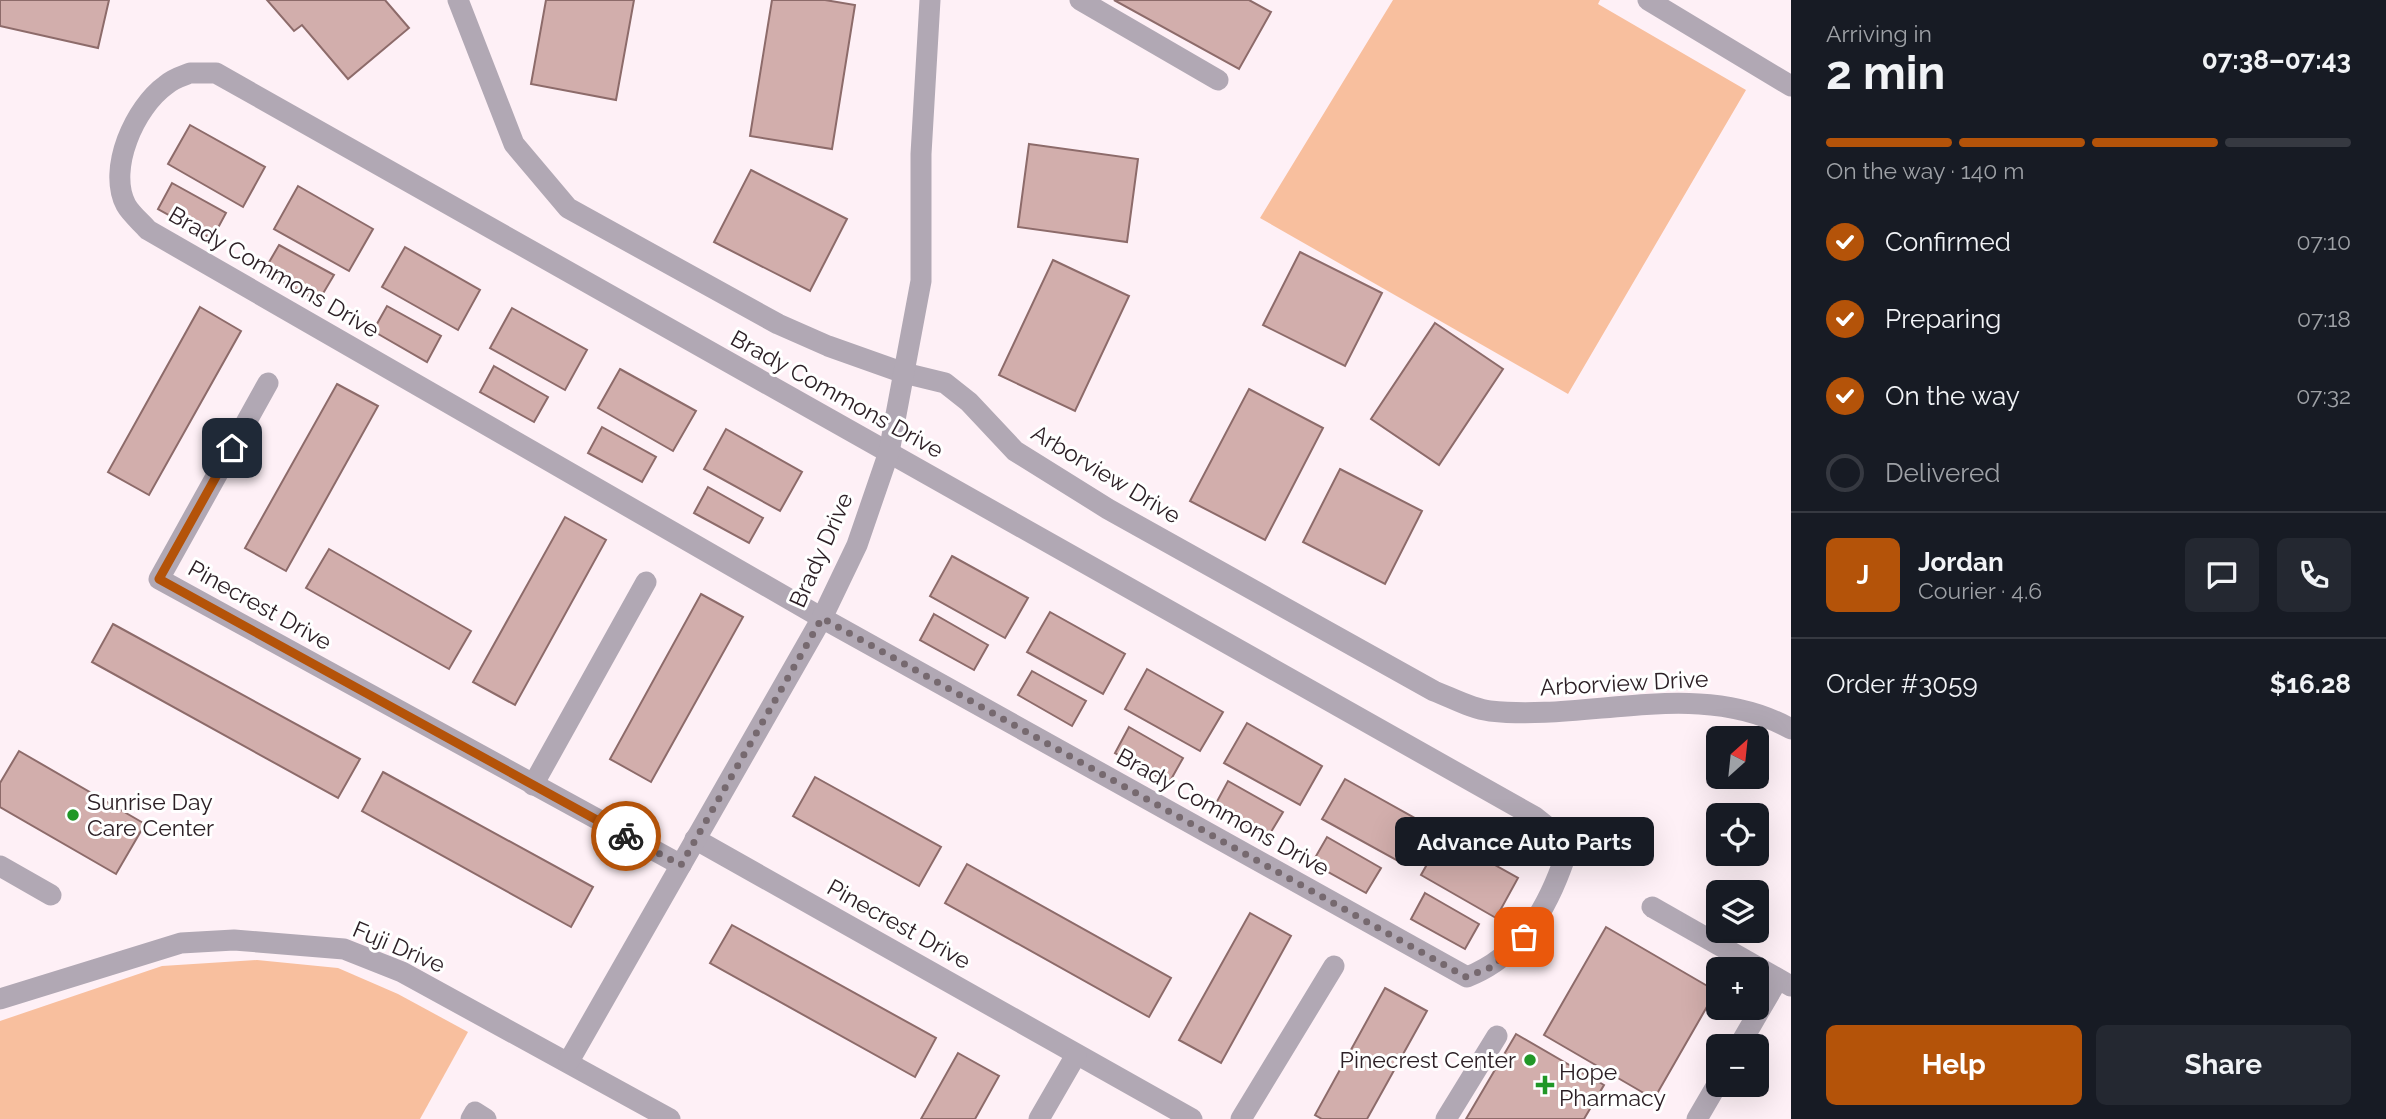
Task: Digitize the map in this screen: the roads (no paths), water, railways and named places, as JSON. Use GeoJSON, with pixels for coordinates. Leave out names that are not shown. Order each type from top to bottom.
{"type":"FeatureCollection","features":[{"type":"Feature","properties":{"kind":"street","name":"Arborview Drive"},"geometry":{"type":"LineString","coordinates":[[458,0],[514,144],[568,208],[778,324],[828,346],[904,373],[945,383],[969,402],[1015,451],[1108,509],[1434,691],[1486,711],[1542,714],[1715,703],[1775,720],[1791,729]]}},
{"type":"Feature","properties":{"kind":"street","name":"Brady Drive"},"geometry":{"type":"LineString","coordinates":[[569,1061],[822,618],[857,545],[889,452],[921,281],[921,154],[930,0]]}},
{"type":"Feature","properties":{"kind":"street"},"geometry":{"type":"LineString","coordinates":[[1080,0],[1218,80]]}},
{"type":"Feature","properties":{"kind":"street"},"geometry":{"type":"LineString","coordinates":[[1648,0],[1791,86]]}},
{"type":"Feature","properties":{"kind":"street","name":"Brady Commons Drive"},"geometry":{"type":"LineString","coordinates":[[190,73],[216,73],[1535,817],[1555,833],[1564,857],[1556,880],[1524,937],[1492,967],[1466,977],[822,618],[148,230],[126,204],[118,168],[126,140],[148,103],[166,85],[190,73]]}},
{"type":"Feature","properties":{"kind":"street","name":"Pinecrest Drive"},"geometry":{"type":"LineString","coordinates":[[268,383],[159,579],[681,865]]}},
{"type":"Feature","properties":{"kind":"street"},"geometry":{"type":"LineString","coordinates":[[533,785],[646,582]]}},
{"type":"Feature","properties":{"kind":"street","name":"Pinecrest Drive"},"geometry":{"type":"LineString","coordinates":[[695,839],[1192,1119]]}},
{"type":"Feature","properties":{"kind":"street"},"geometry":{"type":"LineString","coordinates":[[0,866],[51,895]]}},
{"type":"Feature","properties":{"kind":"street"},"geometry":{"type":"LineString","coordinates":[[1652,906],[1785,983],[1749,1034]]}},
{"type":"Feature","properties":{"kind":"street","name":"Fuji Drive"},"geometry":{"type":"LineString","coordinates":[[0,999],[181,943],[234,940],[344,949],[402,972],[569,1061],[670,1119]]}},
{"type":"Feature","properties":{"kind":"street"},"geometry":{"type":"LineString","coordinates":[[1241,1119],[1334,965]]}},
{"type":"Feature","properties":{"kind":"street"},"geometry":{"type":"LineString","coordinates":[[1446,1119],[1497,1036]]}},
{"type":"Feature","properties":{"kind":"street"},"geometry":{"type":"LineString","coordinates":[[1039,1119],[1076,1055]]}},
{"type":"Feature","properties":{"kind":"street"},"geometry":{"type":"LineString","coordinates":[[1698,1119],[1710,1097]]}},
{"type":"Feature","properties":{"kind":"street"},"geometry":{"type":"LineString","coordinates":[[471,1119],[475,1112],[486,1119]]}},
{"type":"Feature","properties":{"kind":"place","name":"Sunrise Day Care Center"},"geometry":{"type":"Point","coordinates":[73,815]}},
{"type":"Feature","properties":{"kind":"place","name":"Advance Auto Parts"},"geometry":{"type":"Point","coordinates":[1524,937]}},
{"type":"Feature","properties":{"kind":"place","name":"Pinecrest Center"},"geometry":{"type":"Point","coordinates":[1530,1060]}},
{"type":"Feature","properties":{"kind":"place","name":"Hope Pharmacy"},"geometry":{"type":"Point","coordinates":[1545,1085]}}]}
